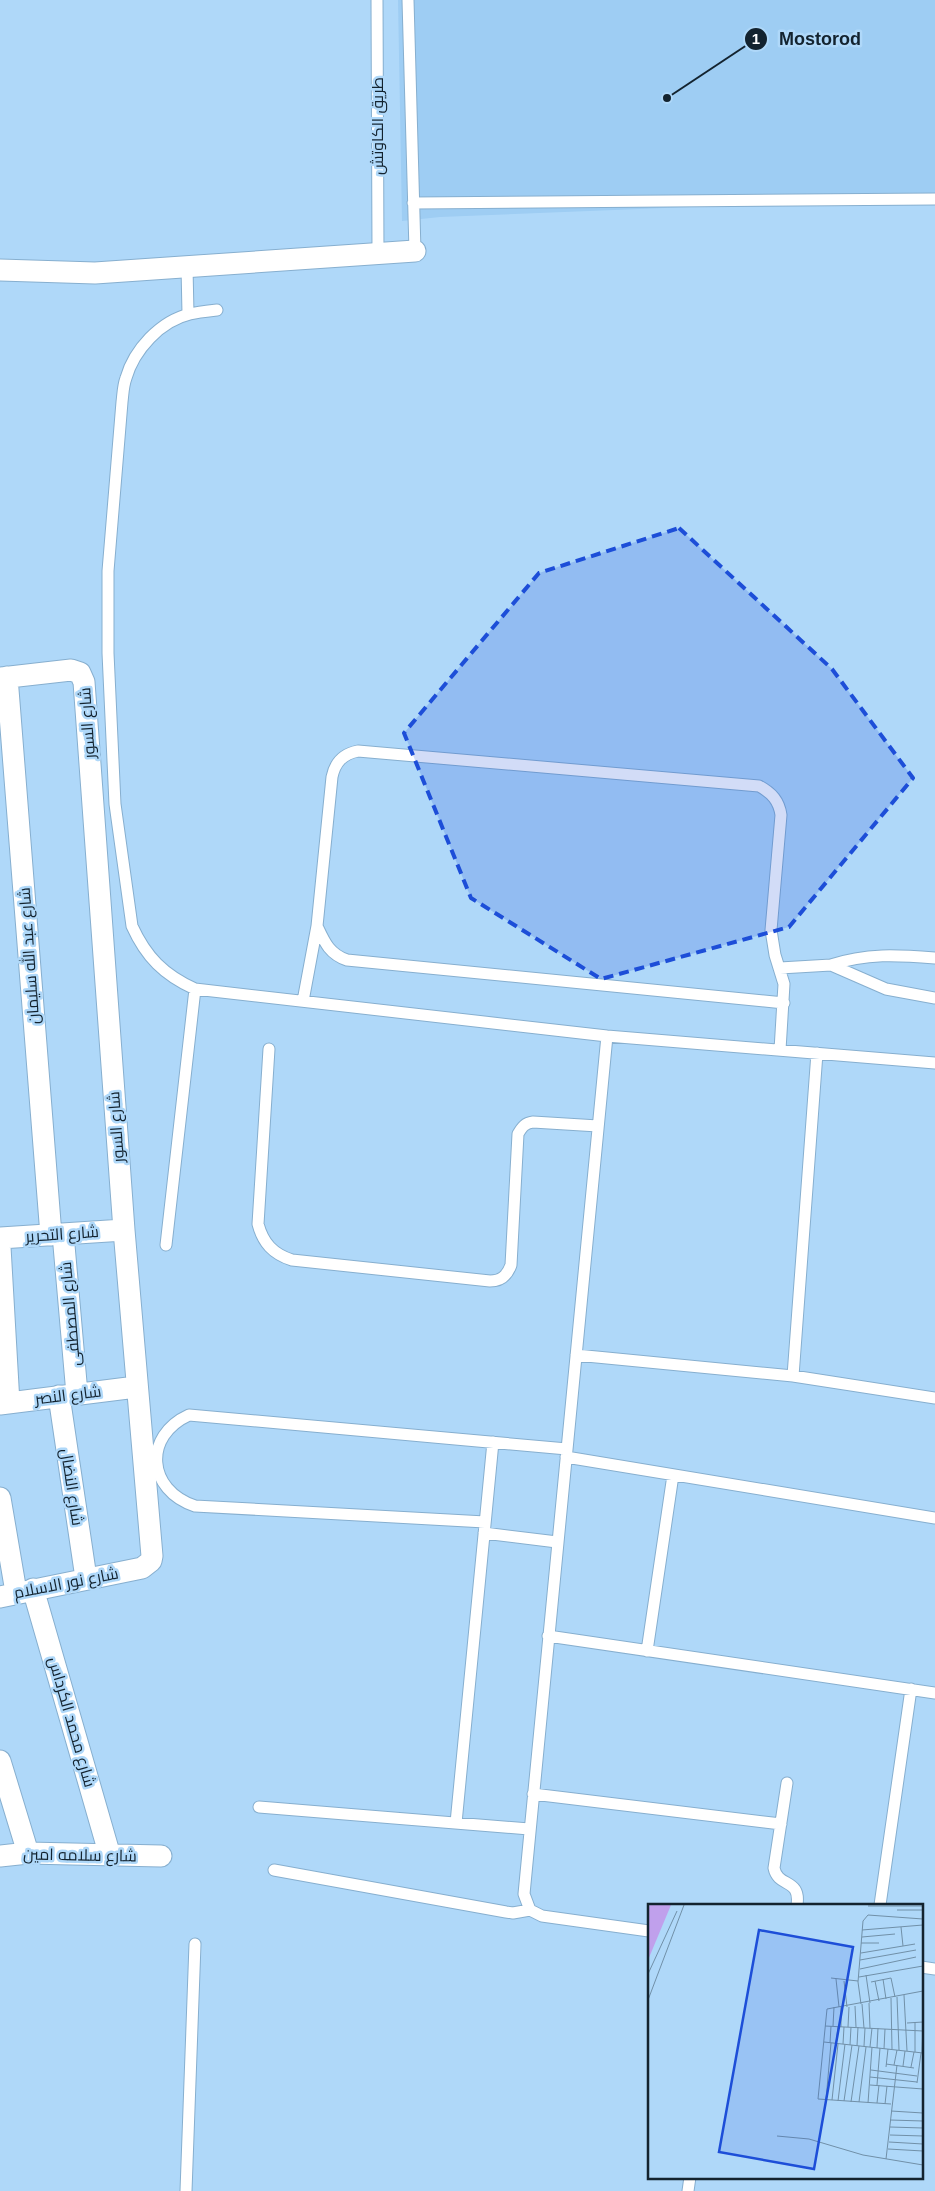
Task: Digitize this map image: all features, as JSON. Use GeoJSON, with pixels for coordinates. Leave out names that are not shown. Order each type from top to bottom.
{"type":"FeatureCollection","features":[{"type":"Feature","properties":{"kind":"street"},"geometry":{"type":"LineString","coordinates":[[0,270],[95,273],[415,251]]}},
{"type":"Feature","properties":{"kind":"street","name":"شارع السور"},"geometry":{"type":"LineString","coordinates":[[4,678],[72,670],[80,673],[84,682],[136,1386],[152,1556],[148,1564],[142,1568],[133,1569]]}},
{"type":"Feature","properties":{"kind":"street","name":"شارع عبد الله سليمان"},"geometry":{"type":"LineString","coordinates":[[4,678],[57,1234]]}},
{"type":"Feature","properties":{"kind":"street","name":"شارع التحرير"},"geometry":{"type":"LineString","coordinates":[[0,1238],[124,1230]]}},
{"type":"Feature","properties":{"kind":"street","name":"شارع المصطفى"},"geometry":{"type":"LineString","coordinates":[[57,1234],[68,1395]]}},
{"type":"Feature","properties":{"kind":"street"},"geometry":{"type":"LineString","coordinates":[[0,1247],[5,1403]]}},
{"type":"Feature","properties":{"kind":"street","name":"شارع النصر"},"geometry":{"type":"LineString","coordinates":[[5,1403],[136,1386]]}},
{"type":"Feature","properties":{"kind":"street","name":"شارع النضال"},"geometry":{"type":"LineString","coordinates":[[68,1395],[86,1578]]}},
{"type":"Feature","properties":{"kind":"street","name":"شارع محمد الكرداس"},"geometry":{"type":"LineString","coordinates":[[0,1498],[16,1593],[110,1856]]}},
{"type":"Feature","properties":{"kind":"street","name":"شارع نور الاسلام"},"geometry":{"type":"LineString","coordinates":[[16,1593],[133,1569]]}},
{"type":"Feature","properties":{"kind":"street"},"geometry":{"type":"LineString","coordinates":[[1,1768],[28,1853]]}},
{"type":"Feature","properties":{"kind":"street","name":"شارع سلامه امين"},"geometry":{"type":"LineString","coordinates":[[0,1856],[28,1853],[161,1856]]}},
{"type":"Feature","properties":{"kind":"lane","name":"طريق الكاوتش"},"geometry":{"type":"LineString","coordinates":[[377,0],[378,253]]}},
{"type":"Feature","properties":{"kind":"lane"},"geometry":{"type":"LineString","coordinates":[[408,0],[415,251]]}},
{"type":"Feature","properties":{"kind":"lane"},"geometry":{"type":"LineString","coordinates":[[413,203],[935,199]]}},
{"type":"Feature","properties":{"kind":"lane"},"geometry":{"type":"LineString","coordinates":[[187,267],[188,314]]}},
{"type":"Feature","properties":{"kind":"lane"},"geometry":{"type":"LineString","coordinates":[[217,310],[188,314],[167,324],[149,338],[135,357],[126,379],[108,571],[108,653],[115,804],[132,926],[150,958],[178,982],[195,989],[607,1036],[935,1063]]}},
{"type":"Feature","properties":{"kind":"lane"},"geometry":{"type":"LineString","coordinates":[[303,1001],[316,926],[332,777],[338,762],[350,753],[358,751],[759,786],[777,801],[781,815],[771,930],[775,955],[784,984],[780,1050]]}},
{"type":"Feature","properties":{"kind":"lane"},"geometry":{"type":"LineString","coordinates":[[316,926],[328,948],[340,958],[347,960],[784,1003]]}},
{"type":"Feature","properties":{"kind":"lane"},"geometry":{"type":"LineString","coordinates":[[780,968],[831,965],[858,957],[874,955],[935,958]]}},
{"type":"Feature","properties":{"kind":"lane"},"geometry":{"type":"LineString","coordinates":[[831,965],[886,989],[935,998]]}},
{"type":"Feature","properties":{"kind":"lane"},"geometry":{"type":"LineString","coordinates":[[166,1245],[195,989]]}},
{"type":"Feature","properties":{"kind":"lane"},"geometry":{"type":"LineString","coordinates":[[530,1910],[524,1894],[607,1036]]}},
{"type":"Feature","properties":{"kind":"lane"},"geometry":{"type":"LineString","coordinates":[[269,1049],[258,1224],[269,1247],[292,1260],[490,1281],[501,1279],[506,1275],[511,1265],[518,1134],[521,1129],[528,1123],[533,1122],[598,1126]]}},
{"type":"Feature","properties":{"kind":"lane"},"geometry":{"type":"LineString","coordinates":[[793,1376],[818,1053]]}},
{"type":"Feature","properties":{"kind":"lane"},"geometry":{"type":"LineString","coordinates":[[576,1355],[793,1376],[935,1398]]}},
{"type":"Feature","properties":{"kind":"lane"},"geometry":{"type":"LineString","coordinates":[[557,1542],[485,1528],[195,1506],[176,1498],[165,1487],[158,1474],[157,1453],[164,1433],[171,1426],[189,1415],[494,1442],[935,1518]]}},
{"type":"Feature","properties":{"kind":"lane"},"geometry":{"type":"LineString","coordinates":[[456,1823],[494,1442]]}},
{"type":"Feature","properties":{"kind":"lane"},"geometry":{"type":"LineString","coordinates":[[647,1650],[673,1474]]}},
{"type":"Feature","properties":{"kind":"lane"},"geometry":{"type":"LineString","coordinates":[[548,1636],[935,1693]]}},
{"type":"Feature","properties":{"kind":"lane"},"geometry":{"type":"LineString","coordinates":[[880,1904],[911,1689]]}},
{"type":"Feature","properties":{"kind":"lane"},"geometry":{"type":"LineString","coordinates":[[787,1783],[774,1868],[775,1873],[782,1881],[795,1888],[797,1904]]}},
{"type":"Feature","properties":{"kind":"lane"},"geometry":{"type":"LineString","coordinates":[[533,1794],[781,1824]]}},
{"type":"Feature","properties":{"kind":"lane"},"geometry":{"type":"LineString","coordinates":[[259,1807],[530,1829]]}},
{"type":"Feature","properties":{"kind":"lane"},"geometry":{"type":"LineString","coordinates":[[274,1870],[506,1912],[513,1913],[530,1910],[542,1916],[648,1931]]}},
{"type":"Feature","properties":{"kind":"lane"},"geometry":{"type":"LineString","coordinates":[[186,2191],[195,1944]]}},
{"type":"Feature","properties":{"kind":"lane"},"geometry":{"type":"LineString","coordinates":[[922,1967],[935,1969]]}},
{"type":"Feature","properties":{"kind":"lane"},"geometry":{"type":"LineString","coordinates":[[688,2191],[690,2178]]}},
{"type":"Feature","properties":{"kind":"highlighted area"},"geometry":{"type":"Polygon","coordinates":[[[679,528],[832,669],[913,778],[789,927],[601,979],[471,898],[404,733],[539,573],[679,528]]]}},
{"type":"Feature","properties":{"kind":"shaded area"},"geometry":{"type":"Polygon","coordinates":[[[398,0],[935,0],[935,197],[440,217],[402,221],[398,0]]]}},
{"type":"Feature","properties":{"kind":"place","name":"Mostorod"},"geometry":{"type":"Point","coordinates":[667,98]}}]}
